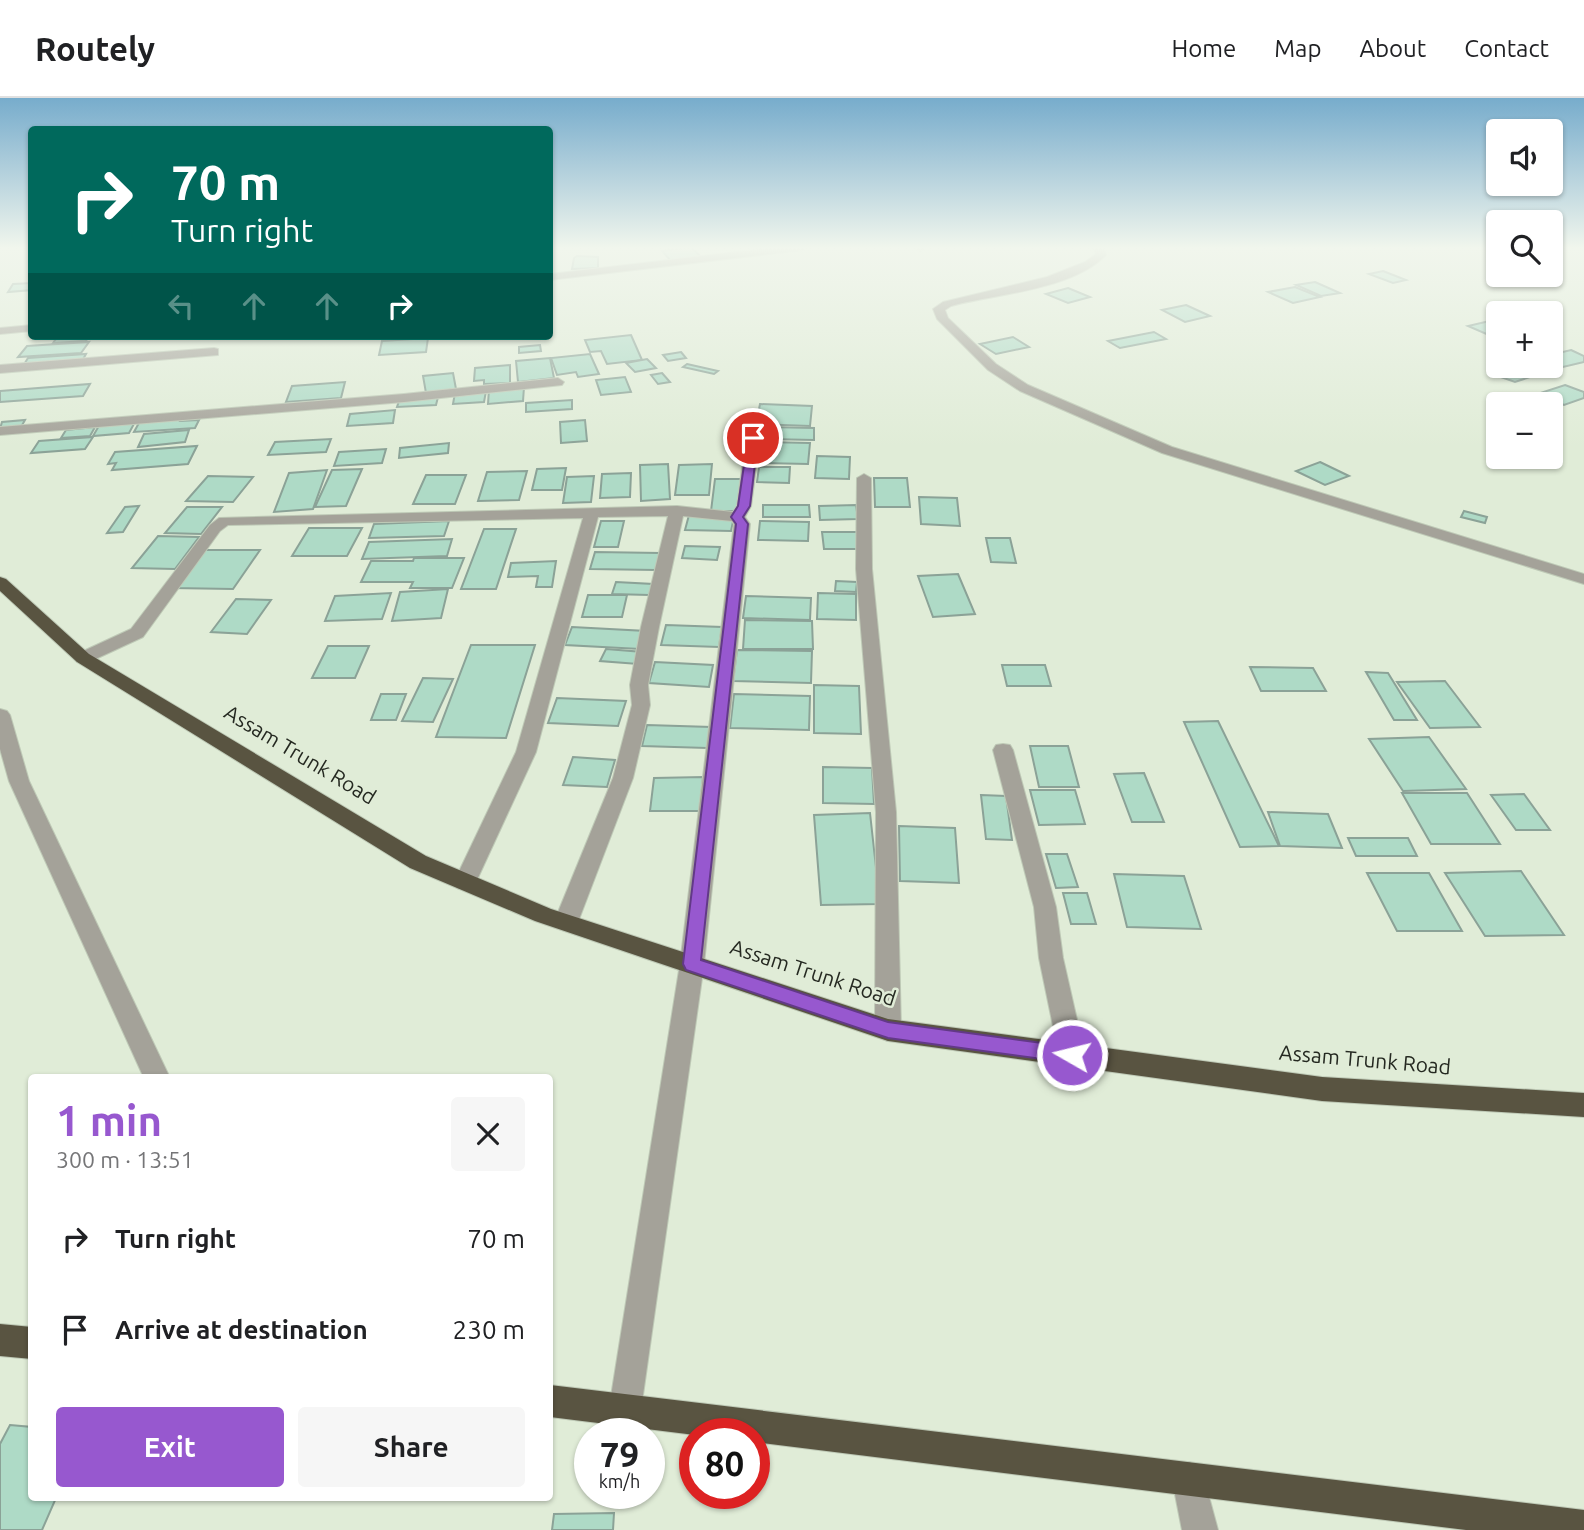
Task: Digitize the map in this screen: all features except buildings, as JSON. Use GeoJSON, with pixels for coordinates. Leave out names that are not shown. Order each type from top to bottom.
{"type":"FeatureCollection","features":[{"type":"Feature","properties":{"kind":"highway","name":"Assam Trunk Road"},"geometry":{"type":"LineString","coordinates":[[0,582],[83,658],[418,862],[566,922],[888,1030],[1322,1089],[1584,1105]]}},
{"type":"Feature","properties":{"kind":"highway"},"geometry":{"type":"LineString","coordinates":[[0,1340],[28,1343]]}},
{"type":"Feature","properties":{"kind":"highway"},"geometry":{"type":"LineString","coordinates":[[553,1401],[1584,1527]]}},
{"type":"Feature","properties":{"kind":"street"},"geometry":{"type":"LineString","coordinates":[[941,314],[992,367],[1024,388],[1167,450],[1584,579]]}},
{"type":"Feature","properties":{"kind":"street"},"geometry":{"type":"LineString","coordinates":[[0,331],[28,328]]}},
{"type":"Feature","properties":{"kind":"street"},"geometry":{"type":"LineString","coordinates":[[0,369],[214,352]]}},
{"type":"Feature","properties":{"kind":"street"},"geometry":{"type":"LineString","coordinates":[[0,431],[404,398],[558,382]]}},
{"type":"Feature","properties":{"kind":"street"},"geometry":{"type":"LineString","coordinates":[[737,517],[744,506],[753,438]]}},
{"type":"Feature","properties":{"kind":"street"},"geometry":{"type":"LineString","coordinates":[[864,478],[864,569],[886,812],[888,1030]]}},
{"type":"Feature","properties":{"kind":"street"},"geometry":{"type":"LineString","coordinates":[[566,922],[623,778],[641,705],[639,685],[650,628],[677,511]]}},
{"type":"Feature","properties":{"kind":"street"},"geometry":{"type":"LineString","coordinates":[[83,658],[137,633],[215,528],[223,522],[677,511],[737,517],[742,524],[692,964],[625,1409]]}},
{"type":"Feature","properties":{"kind":"street"},"geometry":{"type":"LineString","coordinates":[[465,882],[526,752],[592,512]]}},
{"type":"Feature","properties":{"kind":"street"},"geometry":{"type":"LineString","coordinates":[[0,715],[19,781],[155,1074]]}},
{"type":"Feature","properties":{"kind":"street"},"geometry":{"type":"LineString","coordinates":[[1003,750],[1045,907],[1051,958],[1072,1055]]}},
{"type":"Feature","properties":{"kind":"street"},"geometry":{"type":"LineString","coordinates":[[1189,1479],[1200,1530]]}},
{"type":"Feature","properties":{"kind":"route"},"geometry":{"type":"LineString","coordinates":[[753,438],[744,506],[737,517],[742,524],[692,964],[888,1030],[1072,1055]]}}]}
